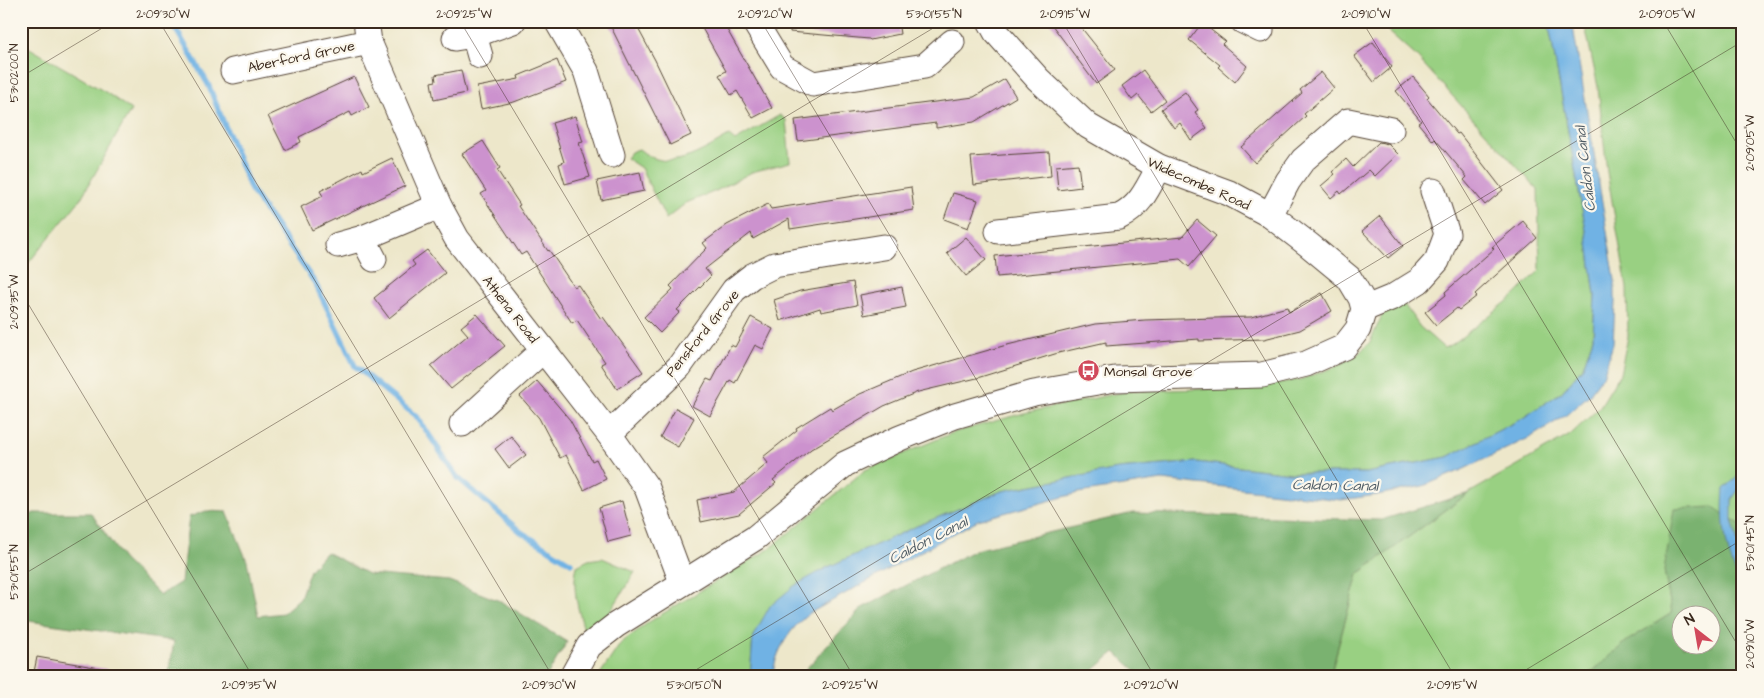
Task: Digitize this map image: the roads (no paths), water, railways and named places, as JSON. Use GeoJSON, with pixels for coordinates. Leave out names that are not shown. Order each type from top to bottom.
{"type":"FeatureCollection","features":[{"type":"Feature","properties":{"kind":"street"},"geometry":{"type":"LineString","coordinates":[[470,43],[513,21]]}},
{"type":"Feature","properties":{"kind":"street"},"geometry":{"type":"LineString","coordinates":[[557,21],[586,71],[615,142]]}},
{"type":"Feature","properties":{"kind":"street"},"geometry":{"type":"LineString","coordinates":[[754,21],[782,67],[813,84],[925,66],[946,55]]}},
{"type":"Feature","properties":{"kind":"street","name":"Widecombe Road"},"geometry":{"type":"LineString","coordinates":[[990,21],[996,32],[1038,79],[1088,126],[1158,167],[1229,192],[1270,215],[1349,278],[1361,298],[1364,309]]}},
{"type":"Feature","properties":{"kind":"street","name":"Aberford Grove"},"geometry":{"type":"LineString","coordinates":[[233,70],[264,73],[367,32]]}},
{"type":"Feature","properties":{"kind":"street","name":"Athena Road"},"geometry":{"type":"LineString","coordinates":[[367,32],[439,206],[458,239],[608,434],[647,488],[682,582]]}},
{"type":"Feature","properties":{"kind":"street"},"geometry":{"type":"LineString","coordinates":[[1270,215],[1288,181],[1303,160],[1349,114],[1391,130]]}},
{"type":"Feature","properties":{"kind":"street"},"geometry":{"type":"LineString","coordinates":[[1010,224],[1119,218],[1132,211],[1141,200],[1158,167]]}},
{"type":"Feature","properties":{"kind":"street"},"geometry":{"type":"LineString","coordinates":[[572,677],[589,646],[616,625],[755,538],[845,464],[900,438],[955,416],[1034,393],[1116,379],[1262,375],[1306,364],[1344,347],[1358,329],[1364,309],[1393,297],[1419,281],[1437,261],[1456,230],[1433,192]]}},
{"type":"Feature","properties":{"kind":"street"},"geometry":{"type":"LineString","coordinates":[[338,245],[368,249],[439,206]]}},
{"type":"Feature","properties":{"kind":"street","name":"Pensford Grove"},"geometry":{"type":"LineString","coordinates":[[608,434],[678,367],[734,290],[752,276],[774,265],[875,256]]}},
{"type":"Feature","properties":{"kind":"street"},"geometry":{"type":"LineString","coordinates":[[473,423],[543,350]]}},
{"type":"Feature","properties":{"kind":"water","name":"Caldon Canal"},"geometry":{"type":"Polygon","coordinates":[[[1548,21],[1572,21],[1615,280],[1613,344],[1603,376],[1589,395],[1565,416],[1531,437],[1462,470],[1423,486],[1377,495],[1341,500],[1162,480],[1078,493],[978,520],[810,613],[796,625],[780,649],[773,677],[750,677],[753,636],[770,606],[794,586],[826,568],[917,526],[1002,491],[1118,469],[1196,462],[1291,473],[1366,473],[1447,457],[1523,418],[1562,392],[1583,367],[1593,338],[1595,295],[1587,236],[1548,21]]]}},
{"type":"Feature","properties":{"kind":"water"},"geometry":{"type":"Polygon","coordinates":[[[1743,230],[1743,307],[1735,279],[1735,260],[1743,230]]]}},
{"type":"Feature","properties":{"kind":"water"},"geometry":{"type":"Polygon","coordinates":[[[1743,472],[1743,483],[1732,499],[1732,520],[1743,563],[1743,588],[1732,565],[1726,540],[1723,502],[1724,489],[1743,472]]]}},
{"type":"Feature","properties":{"kind":"waterway"},"geometry":{"type":"LineString","coordinates":[[171,21],[208,84],[251,190],[315,283],[355,366],[418,418],[457,477],[521,532],[571,563]]}},
{"type":"Feature","properties":{"kind":"place","name":"Monsal Grove"},"geometry":{"type":"Point","coordinates":[1088,371]}}]}
